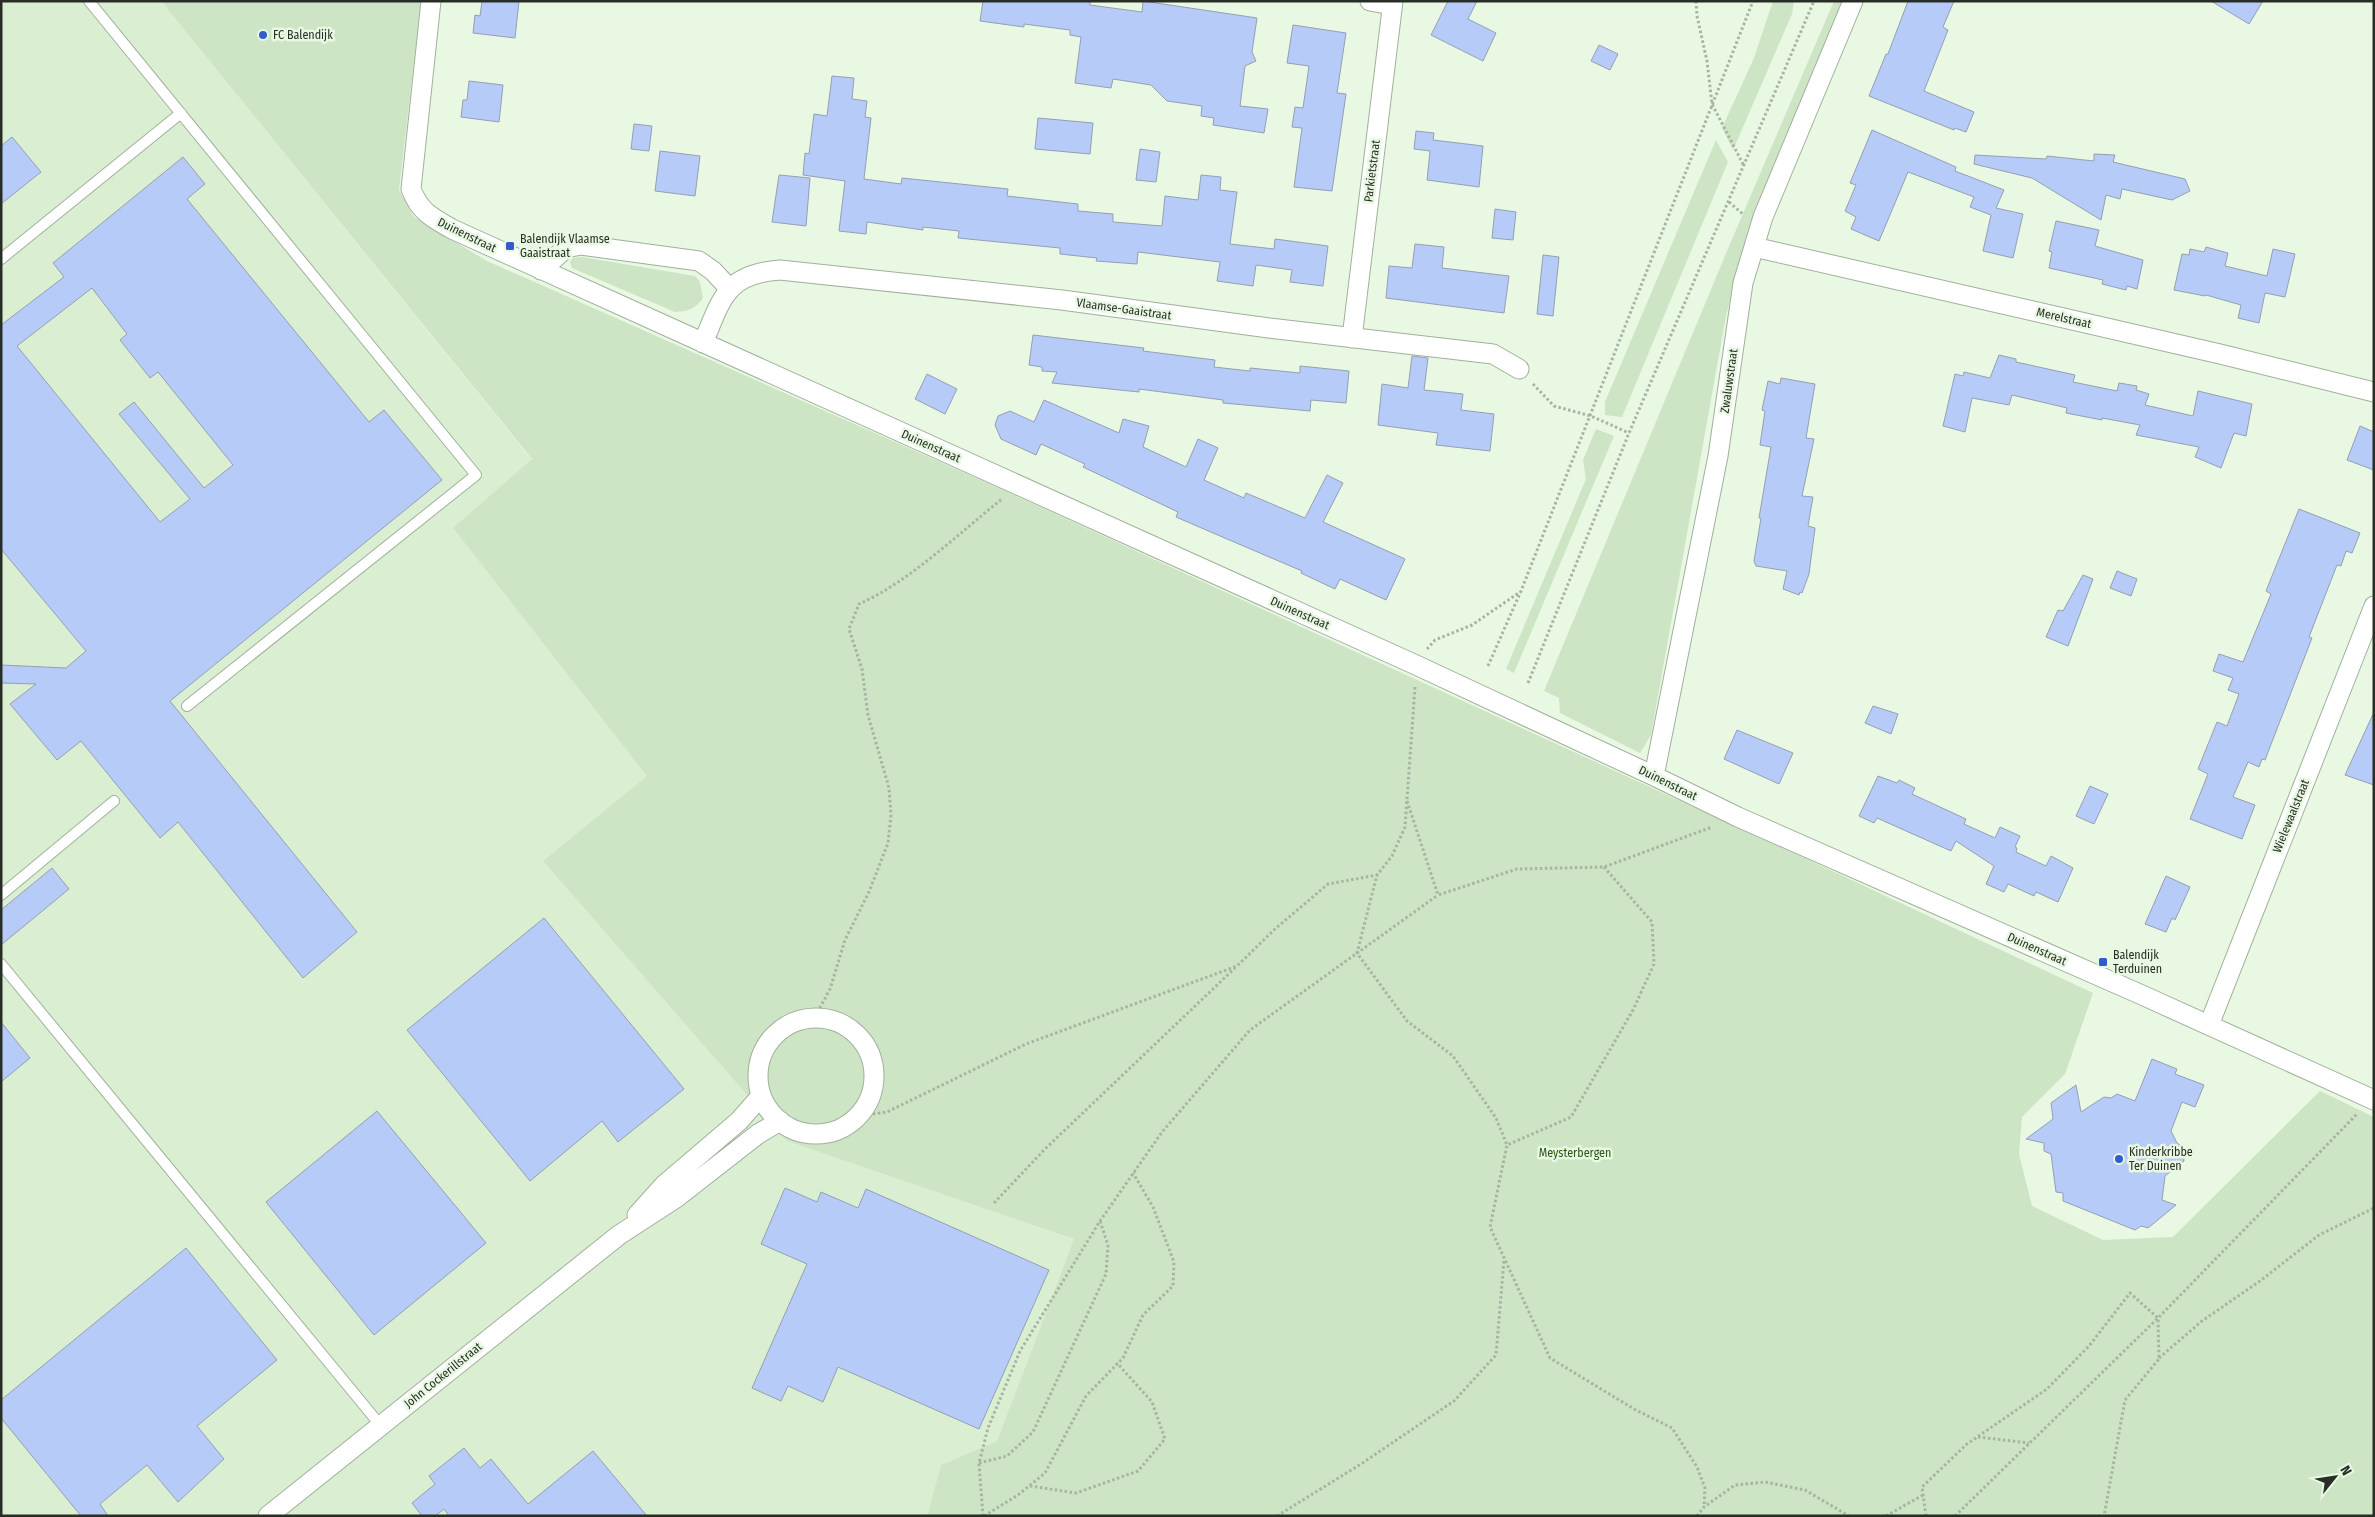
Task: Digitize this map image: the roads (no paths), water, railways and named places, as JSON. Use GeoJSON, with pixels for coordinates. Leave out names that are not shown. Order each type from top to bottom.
{"type":"FeatureCollection","features":[{"type":"Feature","properties":{"kind":"street","name":"Duinenstraat"},"geometry":{"type":"LineString","coordinates":[[431,1],[411,189],[415,200],[425,213],[452,229],[1416,665],[1738,817],[2209,1025],[2373,1100]]}},
{"type":"Feature","properties":{"kind":"street"},"geometry":{"type":"LineString","coordinates":[[1370,1],[1394,3]]}},
{"type":"Feature","properties":{"kind":"street","name":"Zwaluwstraat"},"geometry":{"type":"LineString","coordinates":[[1654,776],[1718,456],[1743,283],[1763,217],[1853,1]]}},
{"type":"Feature","properties":{"kind":"street","name":"Parkietstraat"},"geometry":{"type":"LineString","coordinates":[[1352,338],[1394,3]]}},
{"type":"Feature","properties":{"kind":"street"},"geometry":{"type":"LineString","coordinates":[[541,270],[566,248],[581,246],[699,261],[713,271],[729,288],[703,343]]}},
{"type":"Feature","properties":{"kind":"street","name":"Merelstraat"},"geometry":{"type":"LineString","coordinates":[[1754,247],[2374,392]]}},
{"type":"Feature","properties":{"kind":"street","name":"Vlaamse-Gaaistraat"},"geometry":{"type":"LineString","coordinates":[[729,288],[746,276],[760,271],[780,270],[1062,300],[1352,338],[1492,354],[1518,369]]}},
{"type":"Feature","properties":{"kind":"street","name":"Wielewaalstraat"},"geometry":{"type":"LineString","coordinates":[[2209,1025],[2374,606]]}},
{"type":"Feature","properties":{"kind":"street"},"geometry":{"type":"LineString","coordinates":[[815,1017],[834,1020],[851,1030],[865,1044],[872,1062],[874,1081],[869,1100],[858,1116],[840,1128],[820,1134],[806,1133],[780,1121],[769,1110],[761,1096],[758,1078],[760,1059],[768,1042],[780,1029],[797,1020],[815,1017]]}},
{"type":"Feature","properties":{"kind":"street","name":"John Cockerillstraat"},"geometry":{"type":"LineString","coordinates":[[619,1235],[664,1185],[739,1121],[761,1096]]}},
{"type":"Feature","properties":{"kind":"street","name":"John Cockerillstraat"},"geometry":{"type":"LineString","coordinates":[[268,1516],[619,1235],[676,1198],[758,1134],[780,1121]]}},
{"type":"Feature","properties":{"kind":"lane"},"geometry":{"type":"LineString","coordinates":[[89,1],[476,475],[187,706]]}},
{"type":"Feature","properties":{"kind":"lane"},"geometry":{"type":"LineString","coordinates":[[1,259],[181,113]]}},
{"type":"Feature","properties":{"kind":"lane"},"geometry":{"type":"LineString","coordinates":[[1,895],[114,801]]}},
{"type":"Feature","properties":{"kind":"lane"},"geometry":{"type":"LineString","coordinates":[[1,964],[380,1426]]}},
{"type":"Feature","properties":{"kind":"place","name":"FC Balendijk"},"geometry":{"type":"Point","coordinates":[263,35]}},
{"type":"Feature","properties":{"kind":"place","name":"Balendijk Vlaamse Gaaistraat"},"geometry":{"type":"Point","coordinates":[510,246]}},
{"type":"Feature","properties":{"kind":"place","name":"Balendijk Terduinen"},"geometry":{"type":"Point","coordinates":[2103,962]}},
{"type":"Feature","properties":{"kind":"place","name":"Kinderkribbe Ter Duinen"},"geometry":{"type":"Point","coordinates":[2119,1159]}},
{"type":"Feature","properties":{"kind":"park label","name":"Meysterbergen"},"geometry":{"type":"Point","coordinates":[1575,1153]}}]}
